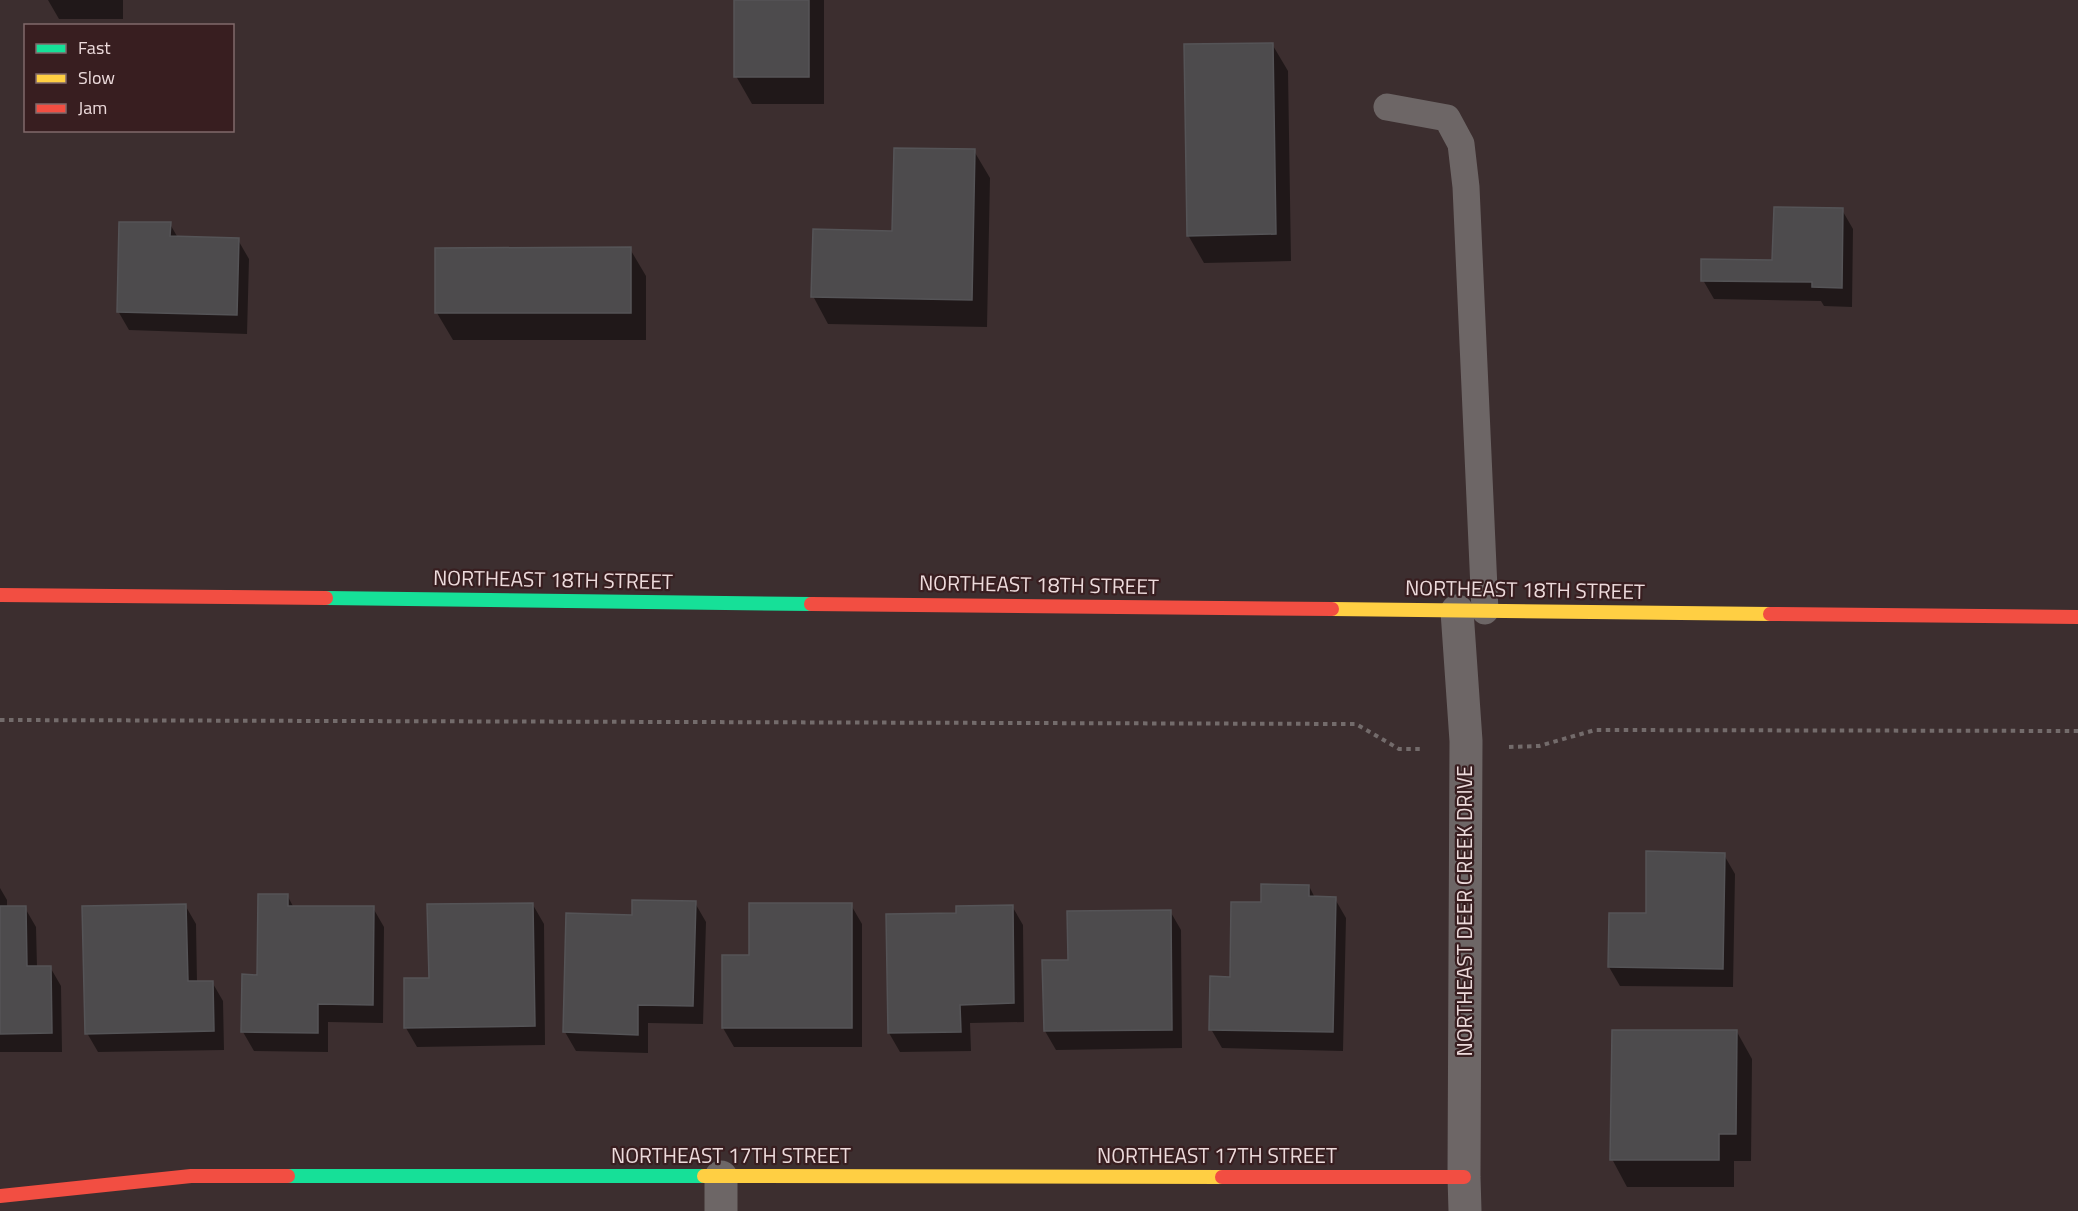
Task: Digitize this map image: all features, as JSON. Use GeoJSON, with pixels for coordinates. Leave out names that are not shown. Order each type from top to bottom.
{"type":"FeatureCollection","features":[{"type":"Feature","properties":{"kind":"street","name":"NORTHEAST 18TH STREET"},"geometry":{"type":"LineString","coordinates":[[0,595],[2078,617]]}},
{"type":"Feature","properties":{"kind":"street","name":"NORTHEAST DEER CREEK DRIVE"},"geometry":{"type":"LineString","coordinates":[[1465,1211],[1466,748],[1471,611]]}},
{"type":"Feature","properties":{"kind":"street","name":"NORTHEAST 17TH STREET"},"geometry":{"type":"LineString","coordinates":[[0,1196],[191,1176],[1464,1177]]}},
{"type":"Feature","properties":{"kind":"street"},"geometry":{"type":"LineString","coordinates":[[721,1177],[721,1211]]}},
{"type":"Feature","properties":{"kind":"lane"},"geometry":{"type":"LineString","coordinates":[[1388,107],[1447,118],[1461,144],[1466,187],[1471,611]]}},
{"type":"Feature","properties":{"kind":"path"},"geometry":{"type":"LineString","coordinates":[[0,720],[1356,724],[1399,749],[1539,746],[1594,730],[2078,731]]}},
{"type":"Feature","properties":{"kind":"building"},"geometry":{"type":"Polygon","coordinates":[[[734,0],[809,0],[809,77],[734,77],[734,0]]]}},
{"type":"Feature","properties":{"kind":"building"},"geometry":{"type":"Polygon","coordinates":[[[1273,43],[1276,234],[1187,236],[1184,44],[1273,43]]]}},
{"type":"Feature","properties":{"kind":"building"},"geometry":{"type":"Polygon","coordinates":[[[894,148],[975,149],[972,300],[811,297],[813,229],[892,231],[894,148]]]}},
{"type":"Feature","properties":{"kind":"building"},"geometry":{"type":"Polygon","coordinates":[[[1774,207],[1843,208],[1842,288],[1812,287],[1812,282],[1701,281],[1701,259],[1772,260],[1774,207]]]}},
{"type":"Feature","properties":{"kind":"building"},"geometry":{"type":"Polygon","coordinates":[[[119,222],[171,222],[170,236],[239,238],[237,315],[117,312],[119,222]]]}},
{"type":"Feature","properties":{"kind":"building"},"geometry":{"type":"Polygon","coordinates":[[[631,247],[631,313],[435,313],[435,248],[631,247]]]}},
{"type":"Feature","properties":{"kind":"building"},"geometry":{"type":"Polygon","coordinates":[[[1646,851],[1725,853],[1723,969],[1608,967],[1609,913],[1646,913],[1646,851]]]}},
{"type":"Feature","properties":{"kind":"building"},"geometry":{"type":"Polygon","coordinates":[[[1261,884],[1309,885],[1309,896],[1336,897],[1333,1032],[1209,1030],[1210,976],[1230,977],[1231,902],[1261,902],[1261,884]]]}},
{"type":"Feature","properties":{"kind":"building"},"geometry":{"type":"Polygon","coordinates":[[[258,894],[288,894],[288,906],[374,906],[373,1005],[318,1004],[318,1033],[241,1032],[242,974],[257,975],[258,894]]]}},
{"type":"Feature","properties":{"kind":"building"},"geometry":{"type":"Polygon","coordinates":[[[632,900],[696,901],[693,1006],[638,1005],[638,1035],[563,1032],[566,913],[632,915],[632,900]]]}},
{"type":"Feature","properties":{"kind":"building"},"geometry":{"type":"Polygon","coordinates":[[[533,903],[535,1026],[404,1028],[404,978],[429,978],[427,904],[533,903]]]}},
{"type":"Feature","properties":{"kind":"building"},"geometry":{"type":"Polygon","coordinates":[[[749,903],[852,903],[852,1028],[722,1028],[722,955],[749,955],[749,903]]]}},
{"type":"Feature","properties":{"kind":"building"},"geometry":{"type":"Polygon","coordinates":[[[186,904],[188,981],[213,981],[214,1031],[85,1034],[82,906],[186,904]]]}},
{"type":"Feature","properties":{"kind":"building"},"geometry":{"type":"Polygon","coordinates":[[[1013,905],[1014,1003],[960,1005],[961,1032],[888,1033],[886,914],[956,913],[956,906],[1013,905]]]}},
{"type":"Feature","properties":{"kind":"building"},"geometry":{"type":"Polygon","coordinates":[[[0,906],[26,906],[27,966],[51,966],[52,1033],[0,1034],[0,906]]]}},
{"type":"Feature","properties":{"kind":"building"},"geometry":{"type":"Polygon","coordinates":[[[1171,910],[1172,1030],[1044,1031],[1042,960],[1068,960],[1067,911],[1171,910]]]}},
{"type":"Feature","properties":{"kind":"building"},"geometry":{"type":"Polygon","coordinates":[[[1612,1030],[1737,1030],[1736,1134],[1719,1134],[1719,1160],[1610,1160],[1612,1030]]]}},
{"type":"Feature","properties":{"kind":"traffic: fast"},"geometry":{"type":"LineString","coordinates":[[326,598],[811,604]]}},
{"type":"Feature","properties":{"kind":"traffic: fast"},"geometry":{"type":"LineString","coordinates":[[288,1176],[704,1176]]}},
{"type":"Feature","properties":{"kind":"traffic: slow"},"geometry":{"type":"LineString","coordinates":[[1332,609],[1770,614]]}},
{"type":"Feature","properties":{"kind":"traffic: slow"},"geometry":{"type":"LineString","coordinates":[[704,1176],[1222,1177]]}},
{"type":"Feature","properties":{"kind":"traffic: jam"},"geometry":{"type":"LineString","coordinates":[[0,595],[326,598]]}},
{"type":"Feature","properties":{"kind":"traffic: jam"},"geometry":{"type":"LineString","coordinates":[[811,604],[1332,609]]}},
{"type":"Feature","properties":{"kind":"traffic: jam"},"geometry":{"type":"LineString","coordinates":[[1770,614],[2078,617]]}},
{"type":"Feature","properties":{"kind":"traffic: jam"},"geometry":{"type":"LineString","coordinates":[[0,1196],[191,1176],[288,1176]]}},
{"type":"Feature","properties":{"kind":"traffic: jam"},"geometry":{"type":"LineString","coordinates":[[1222,1177],[1464,1177]]}}]}
